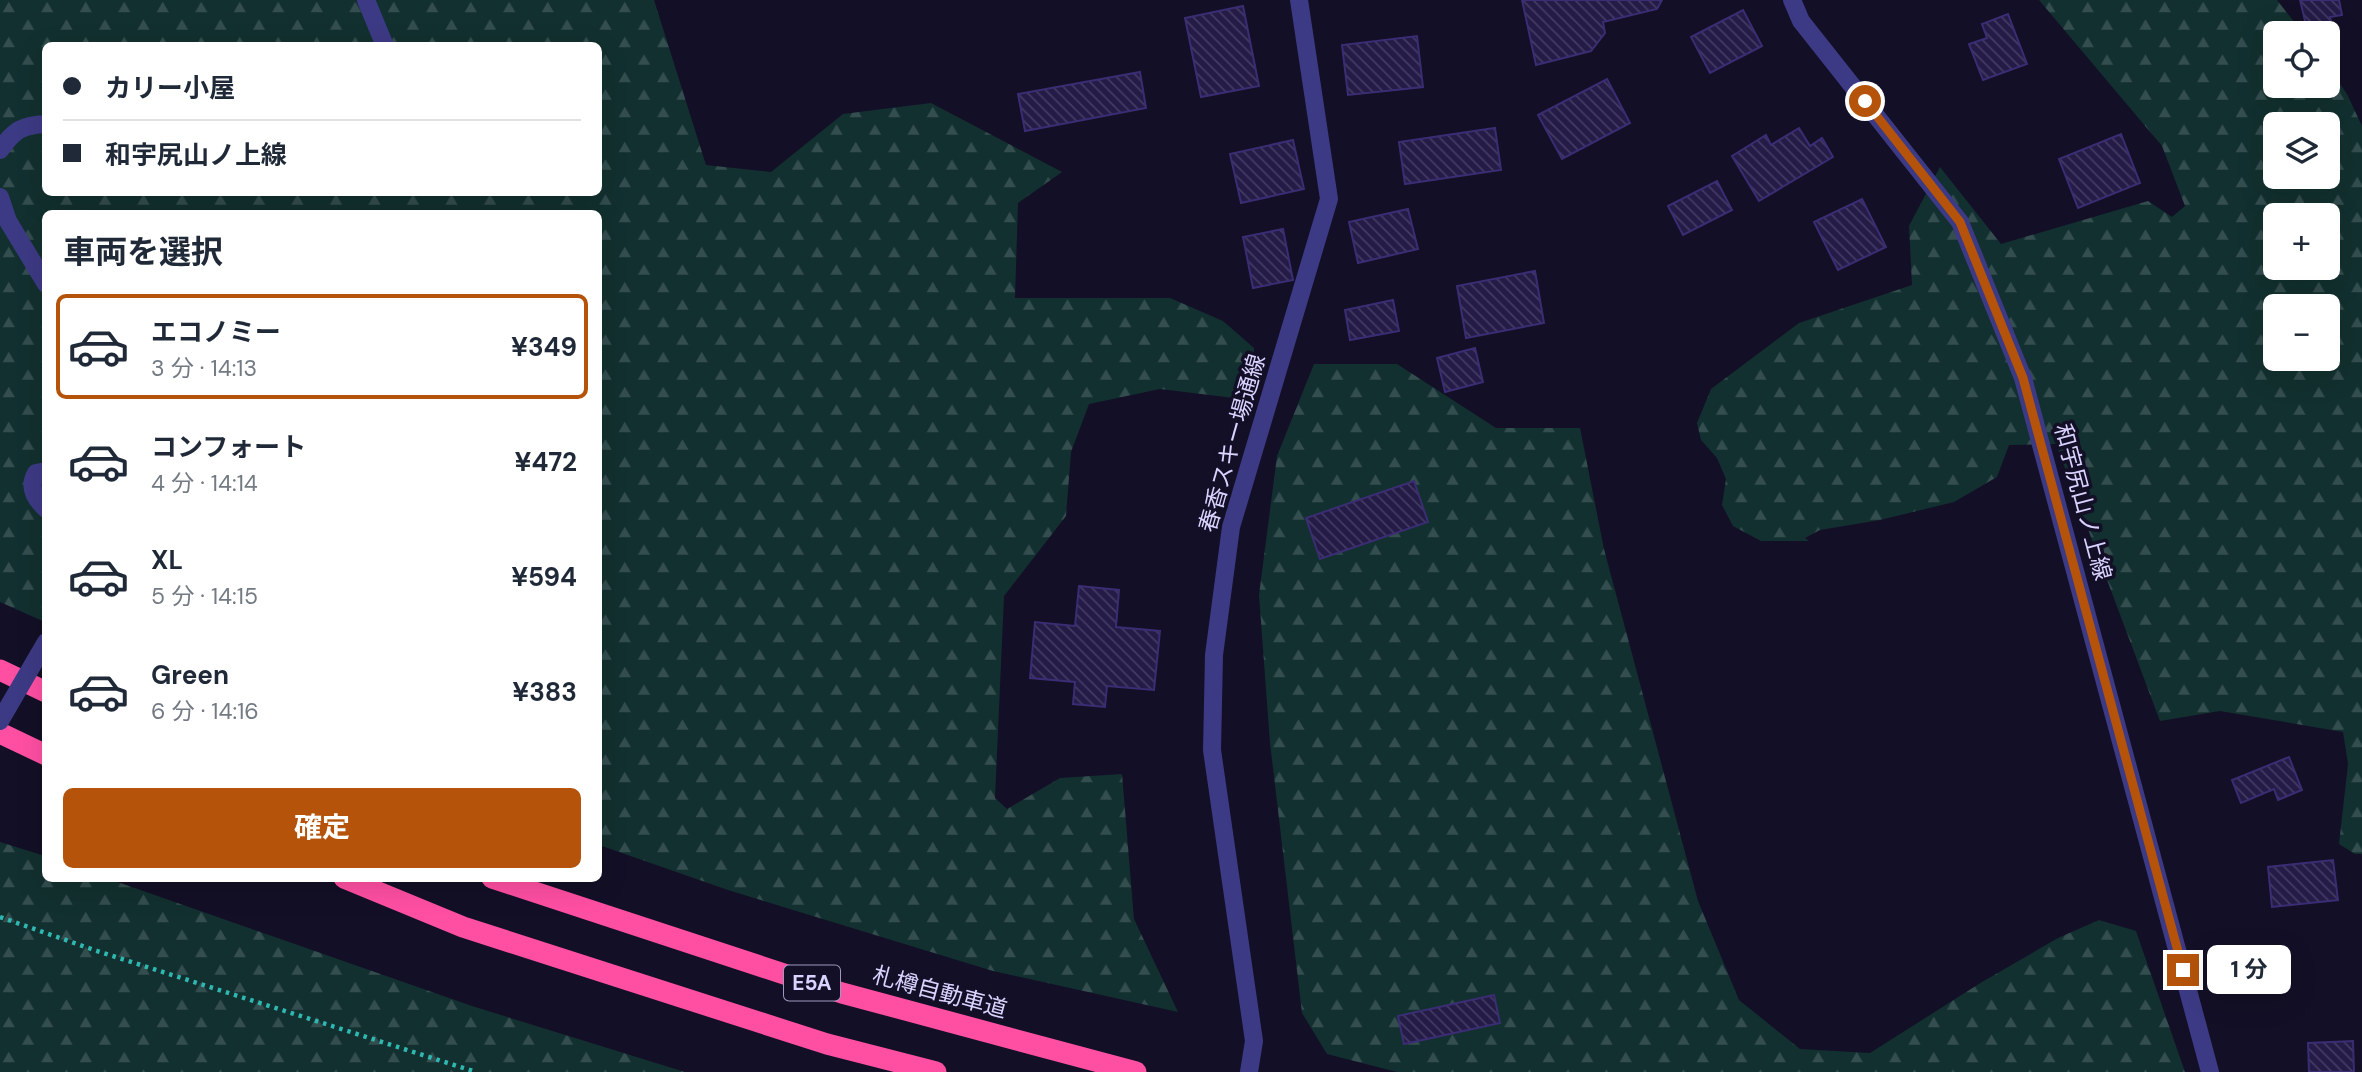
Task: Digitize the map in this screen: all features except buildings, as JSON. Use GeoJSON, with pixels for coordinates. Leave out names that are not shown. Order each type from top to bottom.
{"type":"FeatureCollection","features":[{"type":"Feature","properties":{"kind":"highway"},"geometry":{"type":"LineString","coordinates":[[0,670],[42,690]]}},
{"type":"Feature","properties":{"kind":"highway"},"geometry":{"type":"LineString","coordinates":[[0,733],[42,753]]}},
{"type":"Feature","properties":{"kind":"highway","name":"E5A"},"geometry":{"type":"LineString","coordinates":[[354,882],[463,927],[827,1044],[936,1072]]}},
{"type":"Feature","properties":{"kind":"highway","name":"札樽自動車道"},"geometry":{"type":"LineString","coordinates":[[504,882],[842,993],[1136,1072]]}},
{"type":"Feature","properties":{"kind":"street"},"geometry":{"type":"LineString","coordinates":[[366,0],[383,42]]}},
{"type":"Feature","properties":{"kind":"street","name":"春香スキー場通線"},"geometry":{"type":"LineString","coordinates":[[1250,1072],[1254,1041],[1212,750],[1214,654],[1231,527],[1329,199],[1299,0]]}},
{"type":"Feature","properties":{"kind":"street","name":"和宇尻山ノ上線"},"geometry":{"type":"LineString","coordinates":[[1792,0],[1801,21],[1960,222],[2023,378],[2210,1072]]}},
{"type":"Feature","properties":{"kind":"street"},"geometry":{"type":"LineString","coordinates":[[0,150],[8,139],[27,125],[42,124]]}},
{"type":"Feature","properties":{"kind":"street"},"geometry":{"type":"LineString","coordinates":[[0,197],[8,221],[42,277]]}},
{"type":"Feature","properties":{"kind":"street"},"geometry":{"type":"LineString","coordinates":[[42,472],[36,473],[32,480],[32,490],[42,504]]}},
{"type":"Feature","properties":{"kind":"street"},"geometry":{"type":"LineString","coordinates":[[0,721],[42,649]]}},
{"type":"Feature","properties":{"kind":"path"},"geometry":{"type":"LineString","coordinates":[[0,918],[476,1072]]}},
{"type":"Feature","properties":{"kind":"green space"},"geometry":{"type":"Polygon","coordinates":[[[0,0],[654,0],[706,165],[771,172],[843,114],[931,103],[1062,172],[1018,203],[1015,298],[1170,298],[1223,321],[1254,348],[1254,377],[1234,398],[1160,389],[1089,404],[1071,452],[1066,516],[1004,596],[995,798],[1007,809],[1060,778],[1122,774],[1134,919],[1178,1012],[993,971],[728,890],[602,846],[602,210],[42,210],[42,621],[0,602],[0,0]]]}},
{"type":"Feature","properties":{"kind":"green space"},"geometry":{"type":"Polygon","coordinates":[[[2039,0],[2277,0],[2294,21],[2263,21],[2263,98],[2340,98],[2340,84],[2362,126],[2362,854],[2355,854],[2339,844],[2348,764],[2343,732],[2220,711],[2160,721],[2056,444],[2009,445],[1997,477],[1954,502],[1880,520],[1820,530],[1805,538],[1809,541],[1761,541],[1733,526],[1722,505],[1726,479],[1717,458],[1701,440],[1697,423],[1711,389],[1799,323],[1912,285],[1909,226],[1940,167],[2001,244],[2148,201],[2172,217],[2185,206],[2162,146],[2039,0]]]}},
{"type":"Feature","properties":{"kind":"green space"},"geometry":{"type":"Polygon","coordinates":[[[1314,364],[1397,364],[1496,428],[1580,428],[1604,549],[1698,901],[1739,1000],[1800,1049],[1870,1053],[1982,982],[2058,938],[2099,920],[2136,931],[2185,1072],[1397,1072],[1327,1054],[1302,1013],[1270,743],[1259,595],[1277,456],[1314,364]]]}},
{"type":"Feature","properties":{"kind":"green space"},"geometry":{"type":"Polygon","coordinates":[[[0,842],[42,855],[42,882],[118,882],[472,1006],[685,1072],[0,1072],[0,842]]]}},
{"type":"Feature","properties":{"kind":"route"},"geometry":{"type":"LineString","coordinates":[[1865,101],[1960,222],[2023,378],[2183,970]]}}]}
